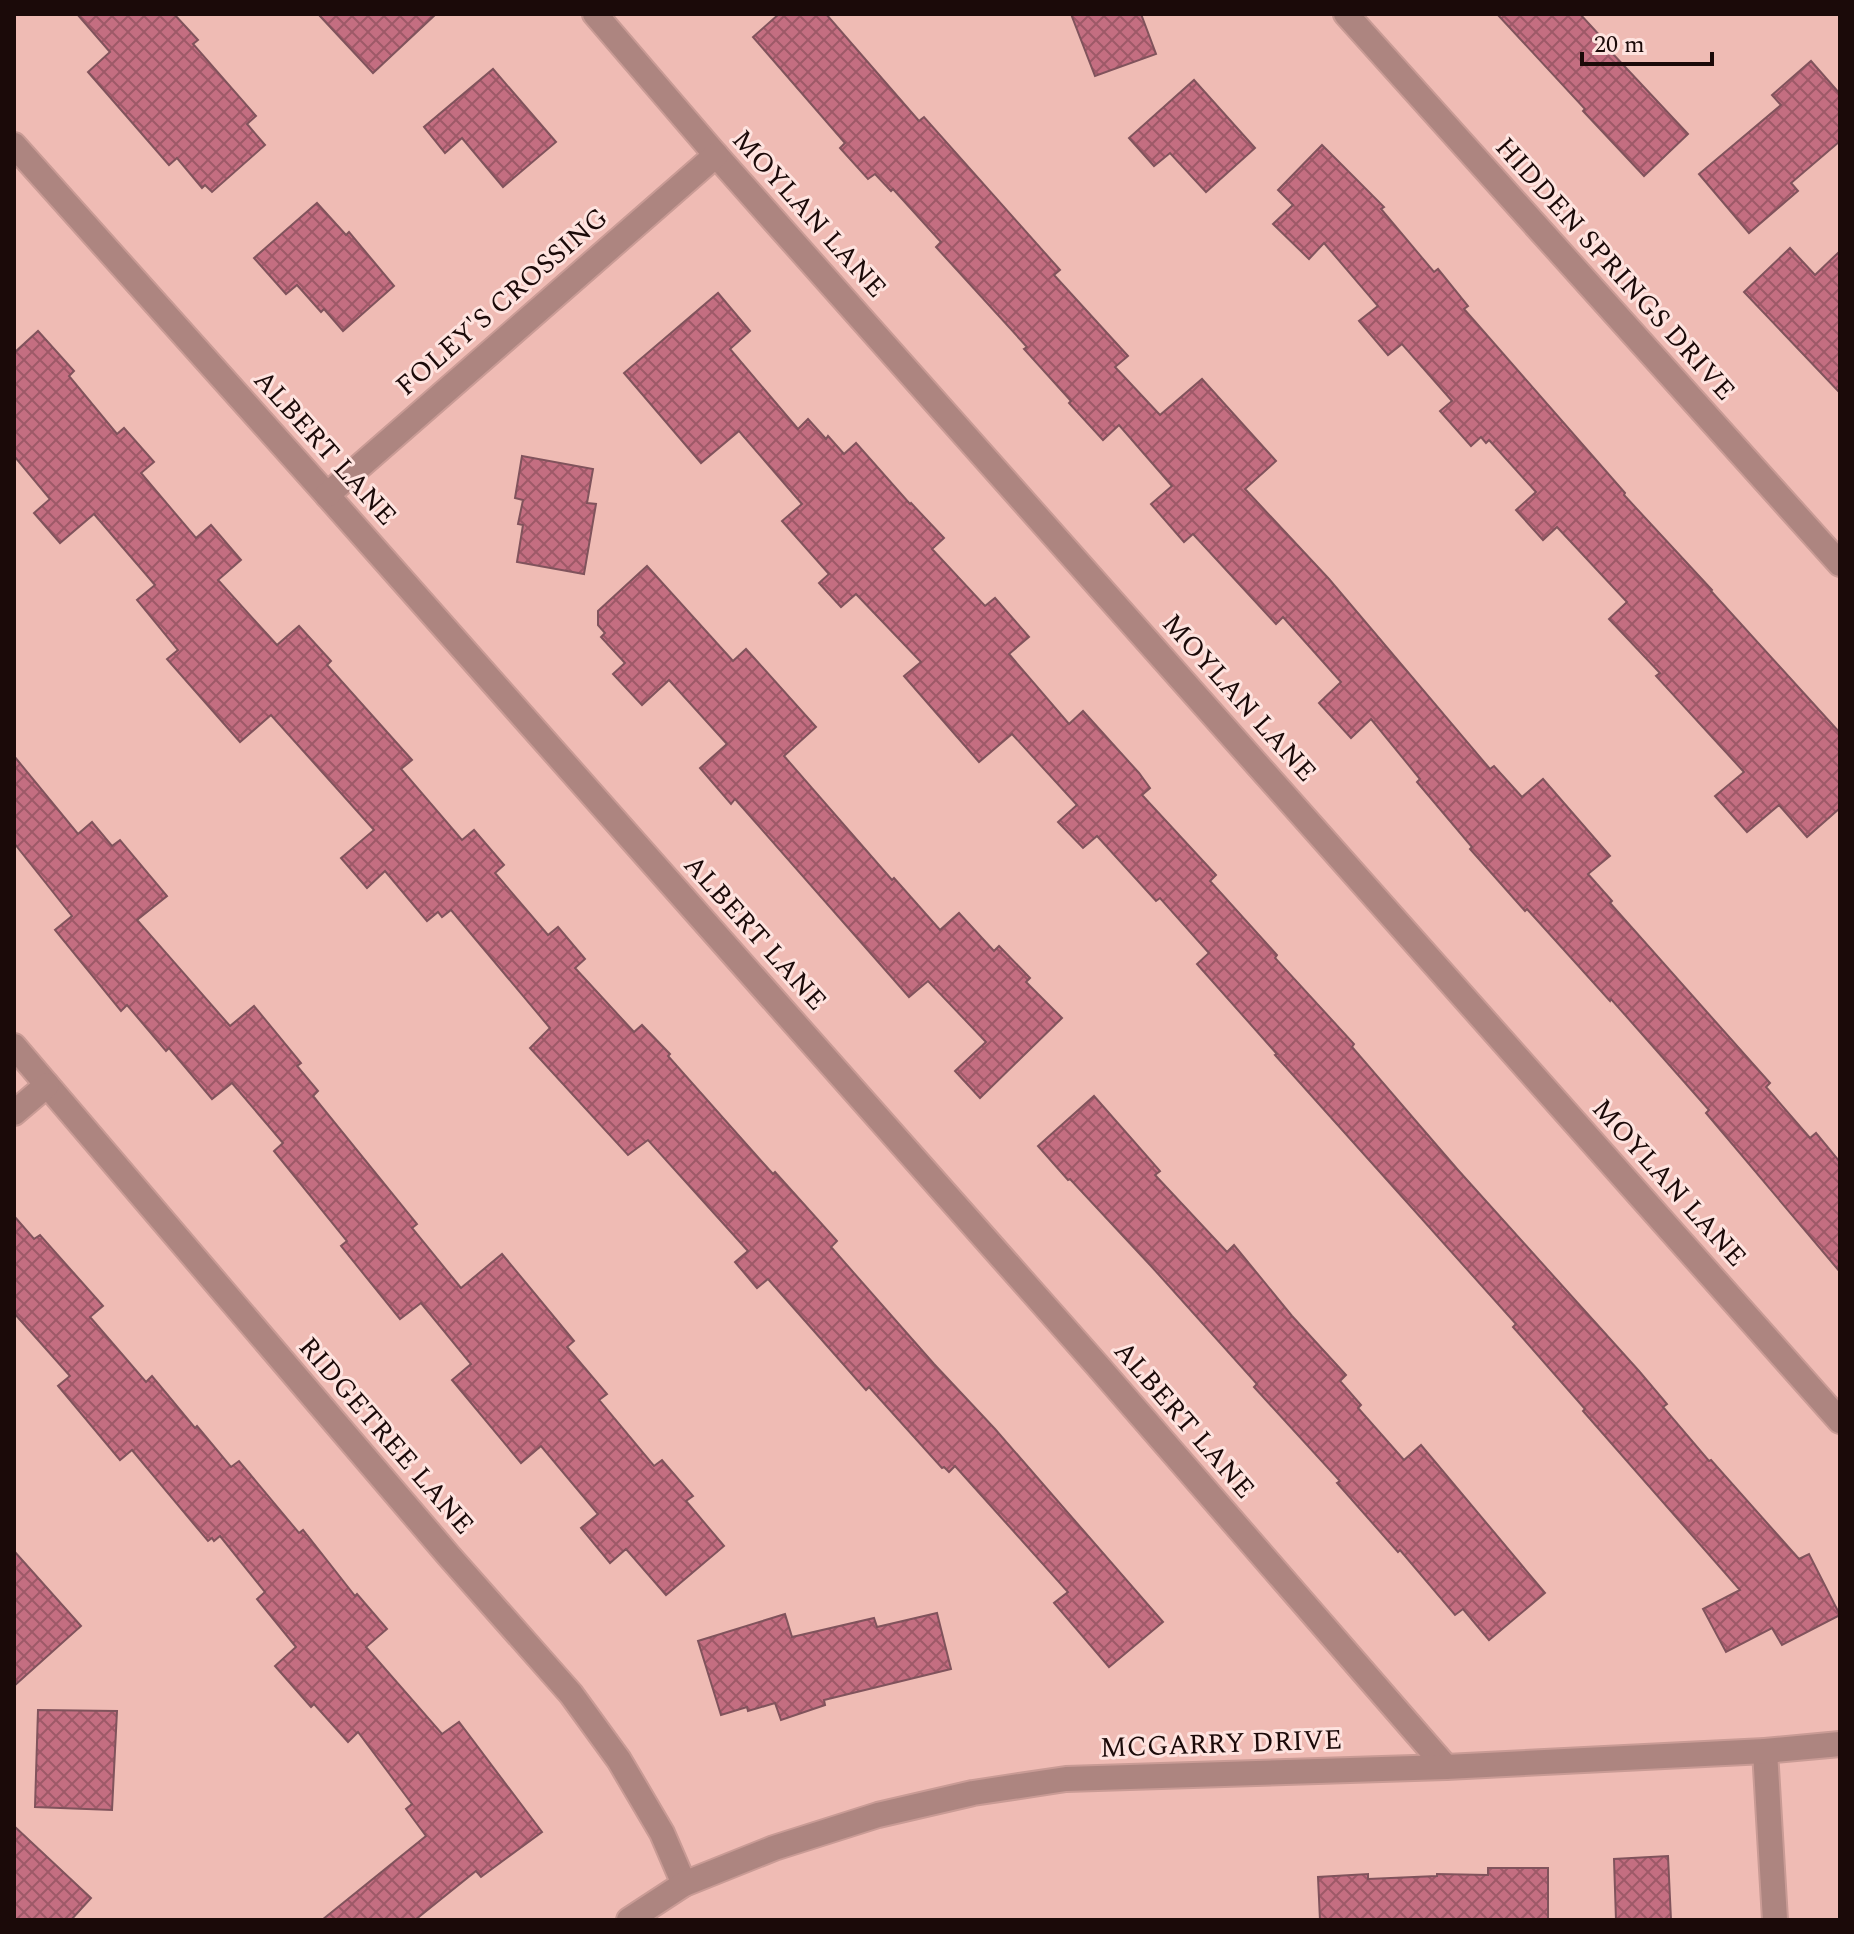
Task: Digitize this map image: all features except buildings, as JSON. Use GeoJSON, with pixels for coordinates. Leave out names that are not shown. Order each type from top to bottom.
{"type":"FeatureCollection","features":[{"type":"Feature","properties":{"kind":"street","name":"MOYLAN LANE"},"geometry":{"type":"LineString","coordinates":[[595,14],[716,155],[1840,1421]]}},
{"type":"Feature","properties":{"kind":"street","name":"HIDDEN SPRINGS DRIVE"},"geometry":{"type":"LineString","coordinates":[[1346,14],[1840,564]]}},
{"type":"Feature","properties":{"kind":"street","name":"ALBERT LANE"},"geometry":{"type":"LineString","coordinates":[[14,145],[1076,1341],[1446,1767]]}},
{"type":"Feature","properties":{"kind":"street","name":"FOLEY'S CROSSING"},"geometry":{"type":"LineString","coordinates":[[327,495],[716,155]]}},
{"type":"Feature","properties":{"kind":"street","name":"RIDGETREE LANE"},"geometry":{"type":"LineString","coordinates":[[14,1046],[449,1556],[571,1694],[619,1760],[662,1833],[684,1884]]}},
{"type":"Feature","properties":{"kind":"street"},"geometry":{"type":"LineString","coordinates":[[14,1113],[47,1085]]}},
{"type":"Feature","properties":{"kind":"street","name":"MCGARRY DRIVE"},"geometry":{"type":"LineString","coordinates":[[629,1920],[684,1884],[774,1848],[878,1815],[973,1793],[1066,1779],[1446,1767],[1765,1751],[1840,1744]]}},
{"type":"Feature","properties":{"kind":"street"},"geometry":{"type":"LineString","coordinates":[[1765,1751],[1775,1920]]}}]}
